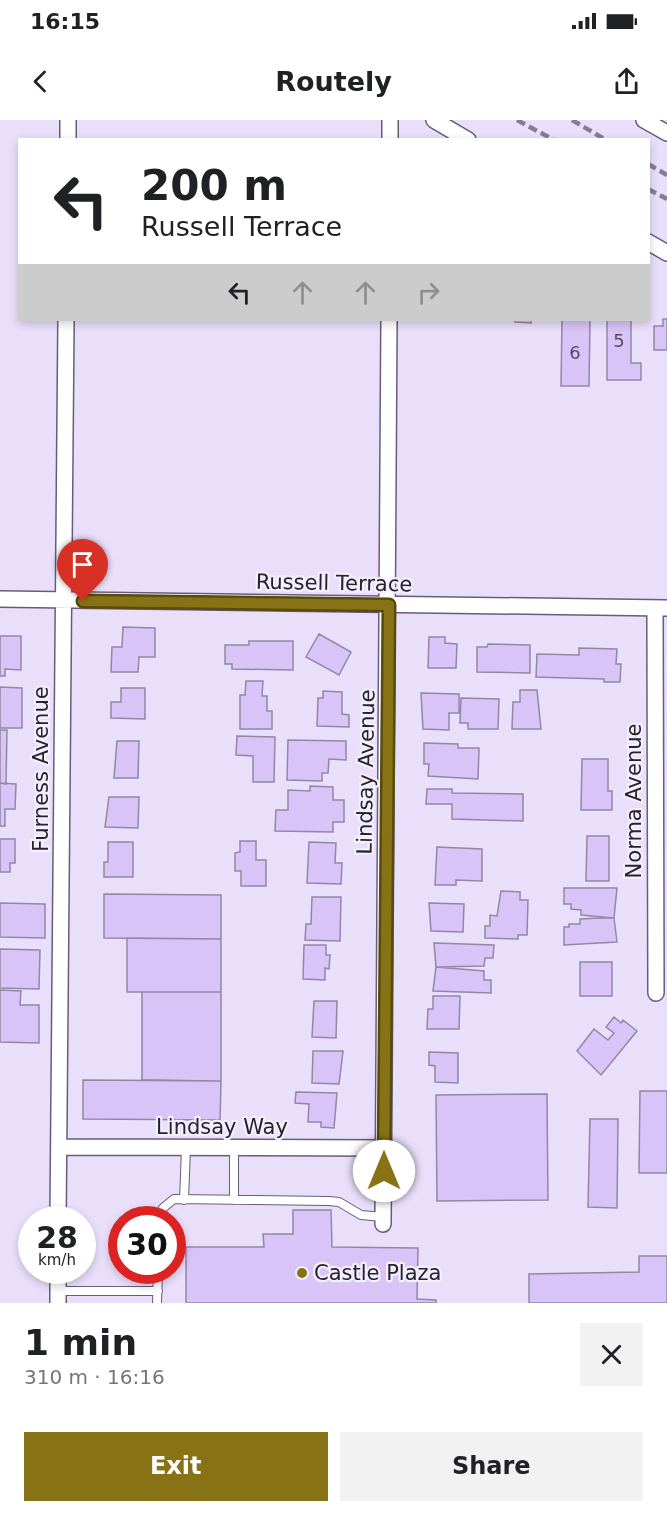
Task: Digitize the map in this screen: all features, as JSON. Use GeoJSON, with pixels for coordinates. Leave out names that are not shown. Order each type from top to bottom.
{"type":"FeatureCollection","features":[{"type":"Feature","properties":{"kind":"street"},"geometry":{"type":"LineString","coordinates":[[68,120],[68,138]]}},
{"type":"Feature","properties":{"kind":"street"},"geometry":{"type":"LineString","coordinates":[[390,120],[390,138]]}},
{"type":"Feature","properties":{"kind":"street"},"geometry":{"type":"LineString","coordinates":[[434,120],[465,138]]}},
{"type":"Feature","properties":{"kind":"street"},"geometry":{"type":"LineString","coordinates":[[649,121],[667,133]]}},
{"type":"Feature","properties":{"kind":"street"},"geometry":{"type":"LineString","coordinates":[[650,243],[667,253]]}},
{"type":"Feature","properties":{"kind":"street","name":"Furness Avenue"},"geometry":{"type":"LineString","coordinates":[[58,1206],[66,321]]}},
{"type":"Feature","properties":{"kind":"street","name":"Lindsay Avenue"},"geometry":{"type":"LineString","coordinates":[[383,1221],[389,605],[389,321]]}},
{"type":"Feature","properties":{"kind":"street","name":"Russell Terrace"},"geometry":{"type":"LineString","coordinates":[[0,600],[661,608]]}},
{"type":"Feature","properties":{"kind":"street","name":"Norma Avenue"},"geometry":{"type":"LineString","coordinates":[[656,993],[661,608]]}},
{"type":"Feature","properties":{"kind":"street","name":"Lindsay Way"},"geometry":{"type":"LineString","coordinates":[[59,1147],[384,1148]]}},
{"type":"Feature","properties":{"kind":"lane"},"geometry":{"type":"LineString","coordinates":[[184,1200],[186,1148]]}},
{"type":"Feature","properties":{"kind":"lane"},"geometry":{"type":"LineString","coordinates":[[234,1148],[234,1200]]}},
{"type":"Feature","properties":{"kind":"lane"},"geometry":{"type":"LineString","coordinates":[[166,1206],[174,1199],[329,1201],[339,1202],[361,1215],[383,1221]]}},
{"type":"Feature","properties":{"kind":"lane"},"geometry":{"type":"LineString","coordinates":[[158,1284],[158,1303]]}},
{"type":"Feature","properties":{"kind":"lane"},"geometry":{"type":"LineString","coordinates":[[58,1297],[158,1291]]}},
{"type":"Feature","properties":{"kind":"building"},"geometry":{"type":"Polygon","coordinates":[[[663,319],[667,319],[667,350],[654,350],[654,326],[663,326],[663,319]]]}},
{"type":"Feature","properties":{"kind":"building"},"geometry":{"type":"Polygon","coordinates":[[[531,321],[531,323],[515,322],[531,321]]]}},
{"type":"Feature","properties":{"kind":"building"},"geometry":{"type":"Polygon","coordinates":[[[562,321],[590,321],[589,386],[561,386],[562,321]]]}},
{"type":"Feature","properties":{"kind":"building"},"geometry":{"type":"Polygon","coordinates":[[[607,321],[631,321],[631,363],[641,363],[641,380],[607,380],[607,321]]]}},
{"type":"Feature","properties":{"kind":"building"},"geometry":{"type":"Polygon","coordinates":[[[123,627],[155,628],[155,657],[139,657],[138,672],[111,672],[112,647],[122,647],[123,627]]]}},
{"type":"Feature","properties":{"kind":"building"},"geometry":{"type":"Polygon","coordinates":[[[319,634],[351,652],[339,675],[306,657],[319,634]]]}},
{"type":"Feature","properties":{"kind":"building"},"geometry":{"type":"Polygon","coordinates":[[[0,636],[21,636],[21,670],[5,669],[5,676],[0,676],[0,636]]]}},
{"type":"Feature","properties":{"kind":"building"},"geometry":{"type":"Polygon","coordinates":[[[429,637],[445,637],[445,643],[457,644],[456,668],[428,668],[429,637]]]}},
{"type":"Feature","properties":{"kind":"building"},"geometry":{"type":"Polygon","coordinates":[[[249,641],[293,641],[293,670],[232,669],[232,664],[225,664],[225,645],[249,645],[249,641]]]}},
{"type":"Feature","properties":{"kind":"building"},"geometry":{"type":"Polygon","coordinates":[[[488,644],[530,645],[530,673],[477,672],[477,647],[487,647],[488,644]]]}},
{"type":"Feature","properties":{"kind":"building"},"geometry":{"type":"Polygon","coordinates":[[[579,648],[617,649],[616,664],[621,664],[620,682],[604,682],[604,679],[536,677],[537,654],[579,655],[579,648]]]}},
{"type":"Feature","properties":{"kind":"building"},"geometry":{"type":"Polygon","coordinates":[[[246,681],[263,681],[262,696],[267,696],[267,711],[272,711],[272,729],[240,729],[240,695],[245,695],[246,681]]]}},
{"type":"Feature","properties":{"kind":"building"},"geometry":{"type":"Polygon","coordinates":[[[0,687],[22,688],[22,728],[0,728],[0,687]]]}},
{"type":"Feature","properties":{"kind":"building"},"geometry":{"type":"Polygon","coordinates":[[[121,688],[145,688],[145,719],[111,718],[111,702],[121,702],[121,688]]]}},
{"type":"Feature","properties":{"kind":"building"},"geometry":{"type":"Polygon","coordinates":[[[520,690],[537,690],[541,729],[512,729],[513,702],[520,702],[520,690]]]}},
{"type":"Feature","properties":{"kind":"building"},"geometry":{"type":"Polygon","coordinates":[[[323,691],[342,692],[342,714],[349,715],[349,727],[317,726],[318,698],[323,698],[323,691]]]}},
{"type":"Feature","properties":{"kind":"building"},"geometry":{"type":"Polygon","coordinates":[[[421,693],[459,694],[459,713],[449,713],[449,730],[423,729],[421,693]]]}},
{"type":"Feature","properties":{"kind":"building"},"geometry":{"type":"Polygon","coordinates":[[[461,698],[499,699],[498,729],[468,729],[468,723],[460,723],[461,698]]]}},
{"type":"Feature","properties":{"kind":"building"},"geometry":{"type":"Polygon","coordinates":[[[0,730],[7,730],[6,784],[0,783],[0,730]]]}},
{"type":"Feature","properties":{"kind":"building"},"geometry":{"type":"Polygon","coordinates":[[[237,736],[275,737],[274,782],[253,782],[253,756],[236,755],[237,736]]]}},
{"type":"Feature","properties":{"kind":"building"},"geometry":{"type":"Polygon","coordinates":[[[288,740],[346,741],[346,760],[329,759],[328,773],[322,773],[322,781],[287,780],[288,740]]]}},
{"type":"Feature","properties":{"kind":"building"},"geometry":{"type":"Polygon","coordinates":[[[117,741],[139,741],[138,778],[114,778],[117,741]]]}},
{"type":"Feature","properties":{"kind":"building"},"geometry":{"type":"Polygon","coordinates":[[[424,743],[458,744],[458,748],[479,748],[478,779],[428,776],[429,764],[424,764],[424,743]]]}},
{"type":"Feature","properties":{"kind":"building"},"geometry":{"type":"Polygon","coordinates":[[[582,759],[608,759],[608,791],[612,791],[612,810],[581,810],[582,759]]]}},
{"type":"Feature","properties":{"kind":"building"},"geometry":{"type":"Polygon","coordinates":[[[0,783],[16,784],[15,809],[5,809],[5,826],[0,826],[0,783]]]}},
{"type":"Feature","properties":{"kind":"building"},"geometry":{"type":"Polygon","coordinates":[[[310,786],[333,787],[333,800],[344,800],[344,822],[333,822],[333,832],[275,831],[276,810],[288,810],[288,790],[310,791],[310,786]]]}},
{"type":"Feature","properties":{"kind":"building"},"geometry":{"type":"Polygon","coordinates":[[[427,789],[452,789],[452,793],[523,794],[523,821],[452,819],[452,804],[426,804],[427,789]]]}},
{"type":"Feature","properties":{"kind":"building"},"geometry":{"type":"Polygon","coordinates":[[[109,797],[139,797],[138,828],[105,827],[109,797]]]}},
{"type":"Feature","properties":{"kind":"building"},"geometry":{"type":"Polygon","coordinates":[[[587,836],[609,836],[609,881],[586,881],[587,836]]]}},
{"type":"Feature","properties":{"kind":"building"},"geometry":{"type":"Polygon","coordinates":[[[0,839],[15,839],[15,863],[10,863],[10,872],[0,872],[0,839]]]}},
{"type":"Feature","properties":{"kind":"building"},"geometry":{"type":"Polygon","coordinates":[[[240,841],[256,841],[256,860],[266,860],[266,886],[241,886],[241,871],[235,871],[235,853],[240,852],[240,841]]]}},
{"type":"Feature","properties":{"kind":"building"},"geometry":{"type":"Polygon","coordinates":[[[108,842],[133,842],[133,877],[104,877],[104,862],[108,862],[108,842]]]}},
{"type":"Feature","properties":{"kind":"building"},"geometry":{"type":"Polygon","coordinates":[[[309,842],[336,843],[335,863],[342,863],[341,884],[307,883],[309,842]]]}},
{"type":"Feature","properties":{"kind":"building"},"geometry":{"type":"Polygon","coordinates":[[[437,847],[482,849],[482,881],[456,880],[456,885],[435,885],[437,847]]]}},
{"type":"Feature","properties":{"kind":"building"},"geometry":{"type":"Polygon","coordinates":[[[564,888],[617,888],[614,918],[581,915],[581,910],[571,909],[571,904],[564,904],[564,888]]]}},
{"type":"Feature","properties":{"kind":"building"},"geometry":{"type":"Polygon","coordinates":[[[501,891],[520,892],[520,900],[528,900],[527,935],[518,935],[518,939],[485,938],[485,926],[490,926],[490,915],[497,916],[501,891]]]}},
{"type":"Feature","properties":{"kind":"building"},"geometry":{"type":"Polygon","coordinates":[[[104,894],[221,895],[221,939],[104,938],[104,894]]]}},
{"type":"Feature","properties":{"kind":"building"},"geometry":{"type":"Polygon","coordinates":[[[312,897],[341,897],[340,941],[305,940],[306,924],[311,924],[312,897]]]}},
{"type":"Feature","properties":{"kind":"building"},"geometry":{"type":"Polygon","coordinates":[[[0,903],[45,904],[45,938],[0,937],[0,903]]]}},
{"type":"Feature","properties":{"kind":"building"},"geometry":{"type":"Polygon","coordinates":[[[429,903],[464,904],[463,932],[431,931],[429,903]]]}},
{"type":"Feature","properties":{"kind":"building"},"geometry":{"type":"Polygon","coordinates":[[[614,918],[617,942],[564,945],[564,927],[569,927],[569,924],[580,924],[580,919],[614,918]]]}},
{"type":"Feature","properties":{"kind":"building"},"geometry":{"type":"Polygon","coordinates":[[[127,938],[221,939],[221,992],[127,992],[127,938]]]}},
{"type":"Feature","properties":{"kind":"building"},"geometry":{"type":"Polygon","coordinates":[[[434,943],[494,945],[493,958],[485,958],[484,966],[436,967],[434,943]]]}},
{"type":"Feature","properties":{"kind":"building"},"geometry":{"type":"Polygon","coordinates":[[[304,945],[326,945],[326,955],[330,955],[329,969],[325,968],[325,980],[303,979],[304,945]]]}},
{"type":"Feature","properties":{"kind":"building"},"geometry":{"type":"Polygon","coordinates":[[[0,949],[40,950],[39,989],[0,988],[0,949]]]}},
{"type":"Feature","properties":{"kind":"building"},"geometry":{"type":"Polygon","coordinates":[[[580,962],[612,962],[612,996],[580,996],[580,962]]]}},
{"type":"Feature","properties":{"kind":"building"},"geometry":{"type":"Polygon","coordinates":[[[436,967],[484,971],[484,980],[491,980],[491,993],[433,991],[436,967]]]}},
{"type":"Feature","properties":{"kind":"building"},"geometry":{"type":"Polygon","coordinates":[[[0,990],[21,991],[20,1005],[39,1005],[39,1043],[0,1042],[0,990]]]}},
{"type":"Feature","properties":{"kind":"building"},"geometry":{"type":"Polygon","coordinates":[[[142,992],[221,992],[221,1081],[142,1080],[142,992]]]}},
{"type":"Feature","properties":{"kind":"building"},"geometry":{"type":"Polygon","coordinates":[[[433,996],[460,996],[459,1029],[427,1029],[428,1009],[433,1009],[433,996]]]}},
{"type":"Feature","properties":{"kind":"building"},"geometry":{"type":"Polygon","coordinates":[[[314,1001],[337,1001],[336,1038],[312,1037],[314,1001]]]}},
{"type":"Feature","properties":{"kind":"building"},"geometry":{"type":"Polygon","coordinates":[[[614,1017],[621,1023],[623,1020],[637,1031],[601,1075],[577,1051],[594,1029],[608,1040],[614,1033],[606,1027],[614,1017]]]}},
{"type":"Feature","properties":{"kind":"building"},"geometry":{"type":"Polygon","coordinates":[[[313,1051],[343,1051],[339,1084],[312,1083],[313,1051]]]}},
{"type":"Feature","properties":{"kind":"building"},"geometry":{"type":"Polygon","coordinates":[[[429,1052],[458,1053],[458,1083],[435,1082],[435,1066],[429,1065],[429,1052]]]}},
{"type":"Feature","properties":{"kind":"building"},"geometry":{"type":"Polygon","coordinates":[[[83,1080],[221,1081],[220,1120],[83,1119],[83,1080]]]}},
{"type":"Feature","properties":{"kind":"building"},"geometry":{"type":"Polygon","coordinates":[[[640,1091],[667,1091],[667,1173],[639,1173],[640,1091]]]}},
{"type":"Feature","properties":{"kind":"building"},"geometry":{"type":"Polygon","coordinates":[[[296,1092],[337,1093],[334,1128],[321,1127],[321,1122],[308,1122],[309,1104],[295,1103],[296,1092]]]}},
{"type":"Feature","properties":{"kind":"building"},"geometry":{"type":"Polygon","coordinates":[[[547,1094],[548,1200],[437,1201],[436,1095],[547,1094]]]}},
{"type":"Feature","properties":{"kind":"building"},"geometry":{"type":"Polygon","coordinates":[[[590,1119],[618,1119],[617,1208],[588,1207],[590,1119]]]}},
{"type":"Feature","properties":{"kind":"building","name":"Castle Plaza"},"geometry":{"type":"Polygon","coordinates":[[[293,1210],[331,1210],[332,1247],[418,1248],[417,1299],[436,1300],[436,1303],[186,1303],[186,1247],[264,1247],[263,1234],[293,1234],[293,1210]]]}},
{"type":"Feature","properties":{"kind":"building"},"geometry":{"type":"Polygon","coordinates":[[[639,1256],[667,1256],[667,1303],[529,1303],[529,1274],[639,1272],[639,1256]]]}},
{"type":"Feature","properties":{"kind":"railway"},"geometry":{"type":"LineString","coordinates":[[517,120],[550,138]]}},
{"type":"Feature","properties":{"kind":"railway"},"geometry":{"type":"LineString","coordinates":[[572,120],[603,138]]}},
{"type":"Feature","properties":{"kind":"railway"},"geometry":{"type":"LineString","coordinates":[[650,165],[667,175]]}},
{"type":"Feature","properties":{"kind":"railway"},"geometry":{"type":"LineString","coordinates":[[650,190],[667,199]]}},
{"type":"Feature","properties":{"kind":"place","name":"Castle Plaza"},"geometry":{"type":"Point","coordinates":[302,1273]}},
{"type":"Feature","properties":{"kind":"route"},"geometry":{"type":"LineString","coordinates":[[83,601],[389,605],[384,1171]]}}]}
